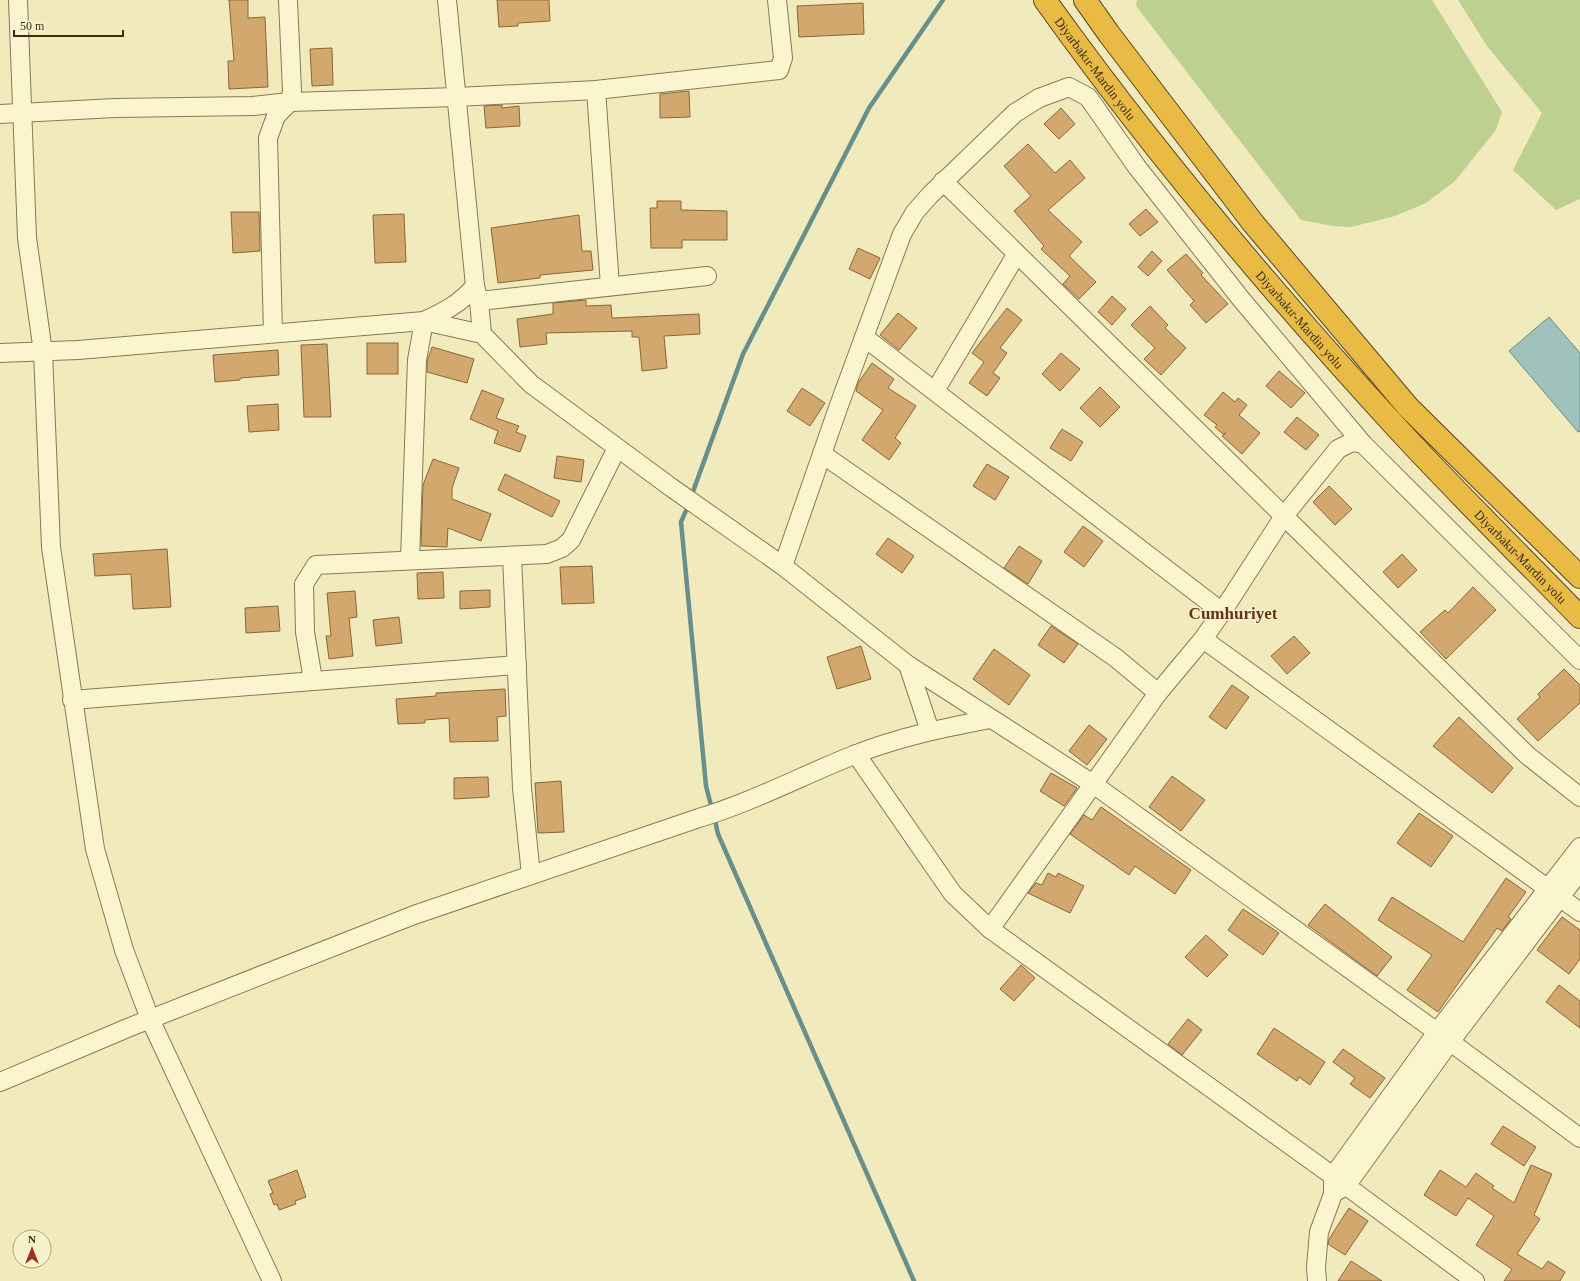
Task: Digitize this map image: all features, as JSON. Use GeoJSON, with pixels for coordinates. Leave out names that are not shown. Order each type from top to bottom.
{"type":"FeatureCollection","features":[{"type":"Feature","properties":{"kind":"highway","name":"Diyarbakır-Mardin yolu"},"geometry":{"type":"LineString","coordinates":[[1045,0],[1082,52],[1216,224],[1397,428],[1580,617]]}},
{"type":"Feature","properties":{"kind":"highway","name":"Diyarbakır-Mardin yolu"},"geometry":{"type":"LineString","coordinates":[[1085,0],[1109,34],[1253,223],[1408,406],[1580,577]]}},
{"type":"Feature","properties":{"kind":"street"},"geometry":{"type":"LineString","coordinates":[[18,0],[27,238],[43,352],[51,547],[72,700],[95,849],[124,950],[150,1019],[272,1281]]}},
{"type":"Feature","properties":{"kind":"street"},"geometry":{"type":"LineString","coordinates":[[273,333],[268,138],[276,116],[290,102],[292,91],[288,0]]}},
{"type":"Feature","properties":{"kind":"street"},"geometry":{"type":"LineString","coordinates":[[447,0],[482,334]]}},
{"type":"Feature","properties":{"kind":"street"},"geometry":{"type":"LineString","coordinates":[[0,114],[115,108],[253,106],[290,102],[457,97],[596,90],[779,70],[783,58],[777,0]]}},
{"type":"Feature","properties":{"kind":"street"},"geometry":{"type":"LineString","coordinates":[[783,566],[902,234],[915,212],[943,182],[1015,113],[1038,98],[1069,88],[1088,97],[1137,167],[1236,293],[1363,444],[1580,660]]}},
{"type":"Feature","properties":{"kind":"street"},"geometry":{"type":"LineString","coordinates":[[596,90],[610,286]]}},
{"type":"Feature","properties":{"kind":"street"},"geometry":{"type":"LineString","coordinates":[[943,182],[1527,755],[1580,797]]}},
{"type":"Feature","properties":{"kind":"street"},"geometry":{"type":"LineString","coordinates":[[935,391],[1016,255]]}},
{"type":"Feature","properties":{"kind":"street"},"geometry":{"type":"LineString","coordinates":[[424,320],[477,293],[610,286],[707,276]]}},
{"type":"Feature","properties":{"kind":"street"},"geometry":{"type":"LineString","coordinates":[[410,560],[417,360],[424,320]]}},
{"type":"Feature","properties":{"kind":"street"},"geometry":{"type":"LineString","coordinates":[[0,354],[43,352],[424,320],[482,334],[531,384],[672,488],[783,566],[908,665],[1093,784],[1444,1037],[1580,1138]]}},
{"type":"Feature","properties":{"kind":"street"},"geometry":{"type":"LineString","coordinates":[[864,337],[1222,612]]}},
{"type":"Feature","properties":{"kind":"street"},"geometry":{"type":"LineString","coordinates":[[990,929],[1158,693],[1203,639],[1284,516],[1338,449],[1352,442],[1363,444]]}},
{"type":"Feature","properties":{"kind":"street"},"geometry":{"type":"LineString","coordinates":[[313,680],[305,632],[304,584],[312,569],[316,565],[547,554],[562,548],[570,540],[617,448]]}},
{"type":"Feature","properties":{"kind":"street"},"geometry":{"type":"LineString","coordinates":[[822,454],[1116,658],[1158,693]]}},
{"type":"Feature","properties":{"kind":"street"},"geometry":{"type":"LineString","coordinates":[[512,556],[522,788],[532,875]]}},
{"type":"Feature","properties":{"kind":"street"},"geometry":{"type":"LineString","coordinates":[[1203,639],[1580,912]]}},
{"type":"Feature","properties":{"kind":"street"},"geometry":{"type":"LineString","coordinates":[[72,700],[517,665]]}},
{"type":"Feature","properties":{"kind":"street"},"geometry":{"type":"LineString","coordinates":[[908,665],[930,731]]}},
{"type":"Feature","properties":{"kind":"street"},"geometry":{"type":"LineString","coordinates":[[0,1082],[150,1019],[414,915],[732,808],[856,754],[930,731],[990,719]]}},
{"type":"Feature","properties":{"kind":"street"},"geometry":{"type":"LineString","coordinates":[[856,754],[952,894],[990,929],[1337,1185],[1474,1281]]}},
{"type":"Feature","properties":{"kind":"street"},"geometry":{"type":"LineString","coordinates":[[1317,1281],[1316,1267],[1319,1232],[1337,1185],[1444,1037],[1554,892],[1580,847]]}},
{"type":"Feature","properties":{"kind":"street"},"geometry":{"type":"LineString","coordinates":[[1554,892],[1580,871]]}},
{"type":"Feature","properties":{"kind":"green space"},"geometry":{"type":"Polygon","coordinates":[[[1137,0],[1432,0],[1502,112],[1496,130],[1455,181],[1426,203],[1395,216],[1351,227],[1333,226],[1301,220],[1136,6],[1137,0]]]}},
{"type":"Feature","properties":{"kind":"green space"},"geometry":{"type":"Polygon","coordinates":[[[1458,0],[1580,0],[1580,199],[1556,210],[1513,170],[1542,113],[1487,46],[1458,0]]]}},
{"type":"Feature","properties":{"kind":"water"},"geometry":{"type":"Polygon","coordinates":[[[1549,317],[1580,353],[1580,431],[1578,432],[1509,351],[1549,317]]]}},
{"type":"Feature","properties":{"kind":"building"},"geometry":{"type":"Polygon","coordinates":[[[229,0],[248,0],[248,18],[265,17],[268,87],[229,89],[228,61],[234,61],[229,0]]]}},
{"type":"Feature","properties":{"kind":"building"},"geometry":{"type":"Polygon","coordinates":[[[497,0],[549,0],[550,21],[518,23],[518,26],[499,27],[497,0]]]}},
{"type":"Feature","properties":{"kind":"building"},"geometry":{"type":"Polygon","coordinates":[[[863,3],[864,34],[799,37],[797,6],[863,3]]]}},
{"type":"Feature","properties":{"kind":"building"},"geometry":{"type":"Polygon","coordinates":[[[332,48],[333,85],[312,86],[310,49],[332,48]]]}},
{"type":"Feature","properties":{"kind":"building"},"geometry":{"type":"Polygon","coordinates":[[[689,91],[690,117],[660,118],[660,94],[689,91]]]}},
{"type":"Feature","properties":{"kind":"building"},"geometry":{"type":"Polygon","coordinates":[[[502,105],[502,108],[519,106],[520,126],[486,128],[484,106],[502,105]]]}},
{"type":"Feature","properties":{"kind":"building"},"geometry":{"type":"Polygon","coordinates":[[[1061,108],[1075,124],[1059,139],[1044,124],[1061,108]]]}},
{"type":"Feature","properties":{"kind":"building"},"geometry":{"type":"Polygon","coordinates":[[[1028,144],[1055,173],[1070,160],[1085,178],[1048,210],[1082,242],[1069,256],[1096,282],[1079,299],[1063,284],[1070,276],[1041,249],[1044,246],[1014,211],[1031,196],[1004,166],[1028,144]]]}},
{"type":"Feature","properties":{"kind":"building"},"geometry":{"type":"Polygon","coordinates":[[[657,201],[681,201],[681,210],[727,211],[727,240],[682,240],[682,248],[651,248],[650,208],[657,208],[657,201]]]}},
{"type":"Feature","properties":{"kind":"building"},"geometry":{"type":"Polygon","coordinates":[[[1146,209],[1158,222],[1140,236],[1129,224],[1146,209]]]}},
{"type":"Feature","properties":{"kind":"building"},"geometry":{"type":"Polygon","coordinates":[[[231,212],[259,212],[260,251],[233,253],[231,212]]]}},
{"type":"Feature","properties":{"kind":"building"},"geometry":{"type":"Polygon","coordinates":[[[404,214],[406,262],[375,263],[373,215],[404,214]]]}},
{"type":"Feature","properties":{"kind":"building"},"geometry":{"type":"Polygon","coordinates":[[[579,215],[582,251],[591,251],[593,270],[540,275],[540,278],[498,283],[491,228],[579,215]]]}},
{"type":"Feature","properties":{"kind":"building"},"geometry":{"type":"Polygon","coordinates":[[[858,248],[880,258],[870,279],[849,269],[858,248]]]}},
{"type":"Feature","properties":{"kind":"building"},"geometry":{"type":"Polygon","coordinates":[[[1152,251],[1162,261],[1148,276],[1138,267],[1152,251]]]}},
{"type":"Feature","properties":{"kind":"building"},"geometry":{"type":"Polygon","coordinates":[[[1186,254],[1203,273],[1201,275],[1228,304],[1206,323],[1190,305],[1194,301],[1167,270],[1186,254]]]}},
{"type":"Feature","properties":{"kind":"building"},"geometry":{"type":"Polygon","coordinates":[[[1112,296],[1126,309],[1112,325],[1098,312],[1112,296]]]}},
{"type":"Feature","properties":{"kind":"building"},"geometry":{"type":"Polygon","coordinates":[[[586,300],[586,306],[611,305],[612,318],[699,314],[700,334],[664,336],[667,368],[642,371],[639,337],[632,337],[632,331],[546,333],[547,344],[520,347],[517,319],[553,314],[553,303],[586,300]]]}},
{"type":"Feature","properties":{"kind":"building"},"geometry":{"type":"Polygon","coordinates":[[[1150,306],[1168,325],[1165,328],[1186,348],[1161,375],[1144,359],[1155,348],[1131,325],[1150,306]]]}},
{"type":"Feature","properties":{"kind":"building"},"geometry":{"type":"Polygon","coordinates":[[[1007,308],[1022,320],[1000,348],[1007,353],[993,373],[1000,378],[987,396],[969,383],[984,362],[972,353],[1007,308]]]}},
{"type":"Feature","properties":{"kind":"building"},"geometry":{"type":"Polygon","coordinates":[[[898,313],[917,328],[899,350],[880,335],[898,313]]]}},
{"type":"Feature","properties":{"kind":"building"},"geometry":{"type":"Polygon","coordinates":[[[367,343],[398,343],[398,374],[367,374],[367,343]]]}},
{"type":"Feature","properties":{"kind":"building"},"geometry":{"type":"Polygon","coordinates":[[[327,344],[331,417],[304,417],[301,345],[327,344]]]}},
{"type":"Feature","properties":{"kind":"building"},"geometry":{"type":"Polygon","coordinates":[[[432,347],[474,359],[467,383],[427,372],[427,362],[432,347]]]}},
{"type":"Feature","properties":{"kind":"building"},"geometry":{"type":"Polygon","coordinates":[[[278,350],[279,375],[240,378],[240,380],[215,382],[213,355],[278,350]]]}},
{"type":"Feature","properties":{"kind":"building"},"geometry":{"type":"Polygon","coordinates":[[[1061,353],[1080,369],[1060,391],[1042,374],[1061,353]]]}},
{"type":"Feature","properties":{"kind":"building"},"geometry":{"type":"Polygon","coordinates":[[[872,363],[894,379],[888,388],[916,406],[895,438],[901,443],[889,460],[862,440],[883,410],[856,391],[858,383],[872,363]]]}},
{"type":"Feature","properties":{"kind":"building"},"geometry":{"type":"Polygon","coordinates":[[[1279,371],[1305,393],[1291,408],[1266,386],[1279,371]]]}},
{"type":"Feature","properties":{"kind":"building"},"geometry":{"type":"Polygon","coordinates":[[[1100,387],[1120,407],[1100,427],[1080,408],[1100,387]]]}},
{"type":"Feature","properties":{"kind":"building"},"geometry":{"type":"Polygon","coordinates":[[[802,388],[825,403],[810,426],[787,411],[802,388]]]}},
{"type":"Feature","properties":{"kind":"building"},"geometry":{"type":"Polygon","coordinates":[[[482,390],[504,399],[496,418],[519,426],[516,432],[526,436],[520,452],[494,443],[498,431],[470,419],[482,390]]]}},
{"type":"Feature","properties":{"kind":"building"},"geometry":{"type":"Polygon","coordinates":[[[1223,392],[1235,402],[1238,398],[1247,405],[1239,415],[1260,433],[1242,454],[1222,436],[1226,433],[1223,434],[1215,427],[1217,425],[1204,415],[1223,392]]]}},
{"type":"Feature","properties":{"kind":"building"},"geometry":{"type":"Polygon","coordinates":[[[278,404],[279,430],[249,432],[247,406],[278,404]]]}},
{"type":"Feature","properties":{"kind":"building"},"geometry":{"type":"Polygon","coordinates":[[[1297,417],[1319,435],[1306,450],[1284,432],[1297,417]]]}},
{"type":"Feature","properties":{"kind":"building"},"geometry":{"type":"Polygon","coordinates":[[[1062,429],[1083,442],[1071,461],[1050,448],[1062,429]]]}},
{"type":"Feature","properties":{"kind":"building"},"geometry":{"type":"Polygon","coordinates":[[[557,456],[584,460],[581,482],[554,478],[557,456]]]}},
{"type":"Feature","properties":{"kind":"building"},"geometry":{"type":"Polygon","coordinates":[[[433,459],[459,468],[452,488],[452,499],[491,514],[481,541],[448,528],[447,547],[421,546],[423,485],[433,459]]]}},
{"type":"Feature","properties":{"kind":"building"},"geometry":{"type":"Polygon","coordinates":[[[987,464],[1009,477],[995,500],[973,486],[987,464]]]}},
{"type":"Feature","properties":{"kind":"building"},"geometry":{"type":"Polygon","coordinates":[[[505,474],[560,501],[552,517],[498,490],[505,474]]]}},
{"type":"Feature","properties":{"kind":"building"},"geometry":{"type":"Polygon","coordinates":[[[1329,486],[1352,509],[1335,525],[1313,502],[1329,486]]]}},
{"type":"Feature","properties":{"kind":"building"},"geometry":{"type":"Polygon","coordinates":[[[1083,526],[1103,541],[1084,567],[1064,552],[1083,526]]]}},
{"type":"Feature","properties":{"kind":"building"},"geometry":{"type":"Polygon","coordinates":[[[888,538],[914,556],[902,573],[876,554],[888,538]]]}},
{"type":"Feature","properties":{"kind":"building"},"geometry":{"type":"Polygon","coordinates":[[[1019,546],[1042,561],[1028,584],[1004,568],[1019,546]]]}},
{"type":"Feature","properties":{"kind":"building"},"geometry":{"type":"Polygon","coordinates":[[[167,549],[171,607],[133,609],[131,574],[95,576],[93,554],[167,549]]]}},
{"type":"Feature","properties":{"kind":"building"},"geometry":{"type":"Polygon","coordinates":[[[1402,554],[1417,570],[1398,588],[1383,572],[1402,554]]]}},
{"type":"Feature","properties":{"kind":"building"},"geometry":{"type":"Polygon","coordinates":[[[592,566],[594,603],[562,604],[560,567],[592,566]]]}},
{"type":"Feature","properties":{"kind":"building"},"geometry":{"type":"Polygon","coordinates":[[[443,572],[444,598],[418,599],[417,573],[443,572]]]}},
{"type":"Feature","properties":{"kind":"building"},"geometry":{"type":"Polygon","coordinates":[[[1473,587],[1496,610],[1446,659],[1420,632],[1445,610],[1448,613],[1473,587]]]}},
{"type":"Feature","properties":{"kind":"building"},"geometry":{"type":"Polygon","coordinates":[[[490,590],[490,607],[460,609],[460,591],[490,590]]]}},
{"type":"Feature","properties":{"kind":"building"},"geometry":{"type":"Polygon","coordinates":[[[355,591],[357,617],[349,618],[353,656],[329,659],[326,636],[331,636],[327,593],[355,591]]]}},
{"type":"Feature","properties":{"kind":"building"},"geometry":{"type":"Polygon","coordinates":[[[278,606],[280,631],[246,633],[245,608],[278,606]]]}},
{"type":"Feature","properties":{"kind":"building"},"geometry":{"type":"Polygon","coordinates":[[[399,617],[402,643],[376,646],[373,620],[399,617]]]}},
{"type":"Feature","properties":{"kind":"building"},"geometry":{"type":"Polygon","coordinates":[[[1051,626],[1078,644],[1064,663],[1038,645],[1051,626]]]}},
{"type":"Feature","properties":{"kind":"building"},"geometry":{"type":"Polygon","coordinates":[[[1294,636],[1310,653],[1287,674],[1271,656],[1294,636]]]}},
{"type":"Feature","properties":{"kind":"building"},"geometry":{"type":"Polygon","coordinates":[[[861,646],[871,679],[837,689],[827,657],[861,646]]]}},
{"type":"Feature","properties":{"kind":"building"},"geometry":{"type":"Polygon","coordinates":[[[994,649],[1030,675],[1009,705],[973,679],[994,649]]]}},
{"type":"Feature","properties":{"kind":"building"},"geometry":{"type":"Polygon","coordinates":[[[1564,669],[1580,685],[1580,703],[1538,741],[1517,719],[1540,697],[1538,694],[1564,669]]]}},
{"type":"Feature","properties":{"kind":"building"},"geometry":{"type":"Polygon","coordinates":[[[1232,685],[1249,697],[1226,729],[1209,717],[1232,685]]]}},
{"type":"Feature","properties":{"kind":"building"},"geometry":{"type":"Polygon","coordinates":[[[505,689],[506,716],[497,717],[498,741],[450,742],[449,718],[425,720],[425,723],[398,724],[396,699],[436,696],[436,693],[505,689]]]}},
{"type":"Feature","properties":{"kind":"building"},"geometry":{"type":"Polygon","coordinates":[[[1459,717],[1513,768],[1492,793],[1433,746],[1459,717]]]}},
{"type":"Feature","properties":{"kind":"building"},"geometry":{"type":"Polygon","coordinates":[[[1089,725],[1107,739],[1087,765],[1069,751],[1089,725]]]}},
{"type":"Feature","properties":{"kind":"building"},"geometry":{"type":"Polygon","coordinates":[[[1051,773],[1077,788],[1064,806],[1040,791],[1051,773]]]}},
{"type":"Feature","properties":{"kind":"building"},"geometry":{"type":"Polygon","coordinates":[[[1172,776],[1205,800],[1181,831],[1149,807],[1172,776]]]}},
{"type":"Feature","properties":{"kind":"building"},"geometry":{"type":"Polygon","coordinates":[[[488,777],[489,797],[454,799],[454,778],[488,777]]]}},
{"type":"Feature","properties":{"kind":"building"},"geometry":{"type":"Polygon","coordinates":[[[561,781],[564,832],[538,833],[535,783],[561,781]]]}},
{"type":"Feature","properties":{"kind":"building"},"geometry":{"type":"Polygon","coordinates":[[[1101,807],[1191,870],[1175,894],[1135,866],[1129,875],[1070,834],[1084,815],[1092,820],[1101,807]]]}},
{"type":"Feature","properties":{"kind":"building"},"geometry":{"type":"Polygon","coordinates":[[[1419,813],[1453,836],[1431,867],[1397,843],[1419,813]]]}},
{"type":"Feature","properties":{"kind":"building"},"geometry":{"type":"Polygon","coordinates":[[[1048,873],[1056,877],[1058,873],[1084,886],[1070,913],[1028,893],[1036,883],[1042,885],[1048,873]]]}},
{"type":"Feature","properties":{"kind":"building"},"geometry":{"type":"Polygon","coordinates":[[[1506,878],[1526,892],[1508,917],[1511,919],[1502,931],[1497,928],[1438,1012],[1407,990],[1432,955],[1378,920],[1392,897],[1463,942],[1506,878]]]}},
{"type":"Feature","properties":{"kind":"building"},"geometry":{"type":"Polygon","coordinates":[[[1325,904],[1392,957],[1377,976],[1308,925],[1325,904]]]}},
{"type":"Feature","properties":{"kind":"building"},"geometry":{"type":"Polygon","coordinates":[[[1243,909],[1279,933],[1263,955],[1228,930],[1243,909]]]}},
{"type":"Feature","properties":{"kind":"building"},"geometry":{"type":"Polygon","coordinates":[[[1562,917],[1580,930],[1580,959],[1569,974],[1537,950],[1562,917]]]}},
{"type":"Feature","properties":{"kind":"building"},"geometry":{"type":"Polygon","coordinates":[[[1206,935],[1228,955],[1207,977],[1185,957],[1206,935]]]}},
{"type":"Feature","properties":{"kind":"building"},"geometry":{"type":"Polygon","coordinates":[[[1021,965],[1035,978],[1014,1001],[1000,989],[1021,965]]]}},
{"type":"Feature","properties":{"kind":"building"},"geometry":{"type":"Polygon","coordinates":[[[1559,985],[1580,1001],[1580,1028],[1546,1002],[1559,985]]]}},
{"type":"Feature","properties":{"kind":"building"},"geometry":{"type":"Polygon","coordinates":[[[1188,1019],[1202,1030],[1182,1055],[1168,1044],[1188,1019]]]}},
{"type":"Feature","properties":{"kind":"building"},"geometry":{"type":"Polygon","coordinates":[[[1274,1028],[1325,1062],[1310,1085],[1299,1077],[1297,1081],[1257,1054],[1274,1028]]]}},
{"type":"Feature","properties":{"kind":"building"},"geometry":{"type":"Polygon","coordinates":[[[1343,1049],[1385,1078],[1370,1098],[1350,1084],[1355,1078],[1333,1062],[1343,1049]]]}},
{"type":"Feature","properties":{"kind":"building"},"geometry":{"type":"Polygon","coordinates":[[[1503,1126],[1536,1147],[1524,1166],[1491,1144],[1503,1126]]]}},
{"type":"Feature","properties":{"kind":"building"},"geometry":{"type":"Polygon","coordinates":[[[1531,1165],[1552,1174],[1534,1215],[1540,1219],[1517,1254],[1542,1269],[1548,1261],[1565,1272],[1560,1281],[1504,1281],[1512,1269],[1476,1245],[1494,1216],[1468,1198],[1456,1216],[1424,1195],[1440,1170],[1466,1187],[1476,1173],[1494,1186],[1492,1188],[1514,1203],[1531,1165]]]}},
{"type":"Feature","properties":{"kind":"building"},"geometry":{"type":"Polygon","coordinates":[[[297,1170],[306,1197],[295,1201],[296,1204],[279,1210],[277,1204],[274,1205],[270,1194],[273,1193],[268,1181],[297,1170]]]}},
{"type":"Feature","properties":{"kind":"building"},"geometry":{"type":"Polygon","coordinates":[[[1349,1208],[1368,1221],[1345,1255],[1328,1244],[1329,1239],[1349,1208]]]}},
{"type":"Feature","properties":{"kind":"building"},"geometry":{"type":"Polygon","coordinates":[[[1351,1261],[1382,1281],[1338,1281],[1351,1261]]]}},
{"type":"Feature","properties":{"kind":"waterway"},"geometry":{"type":"LineString","coordinates":[[691,497],[743,354],[869,108],[943,0]]}},
{"type":"Feature","properties":{"kind":"waterway"},"geometry":{"type":"LineString","coordinates":[[689,504],[681,522],[706,786],[712,809]]}},
{"type":"Feature","properties":{"kind":"waterway"},"geometry":{"type":"LineString","coordinates":[[714,816],[718,834],[914,1281]]}},
{"type":"Feature","properties":{"kind":"district","name":"Cumhuriyet"},"geometry":{"type":"Point","coordinates":[1233,613]}}]}
